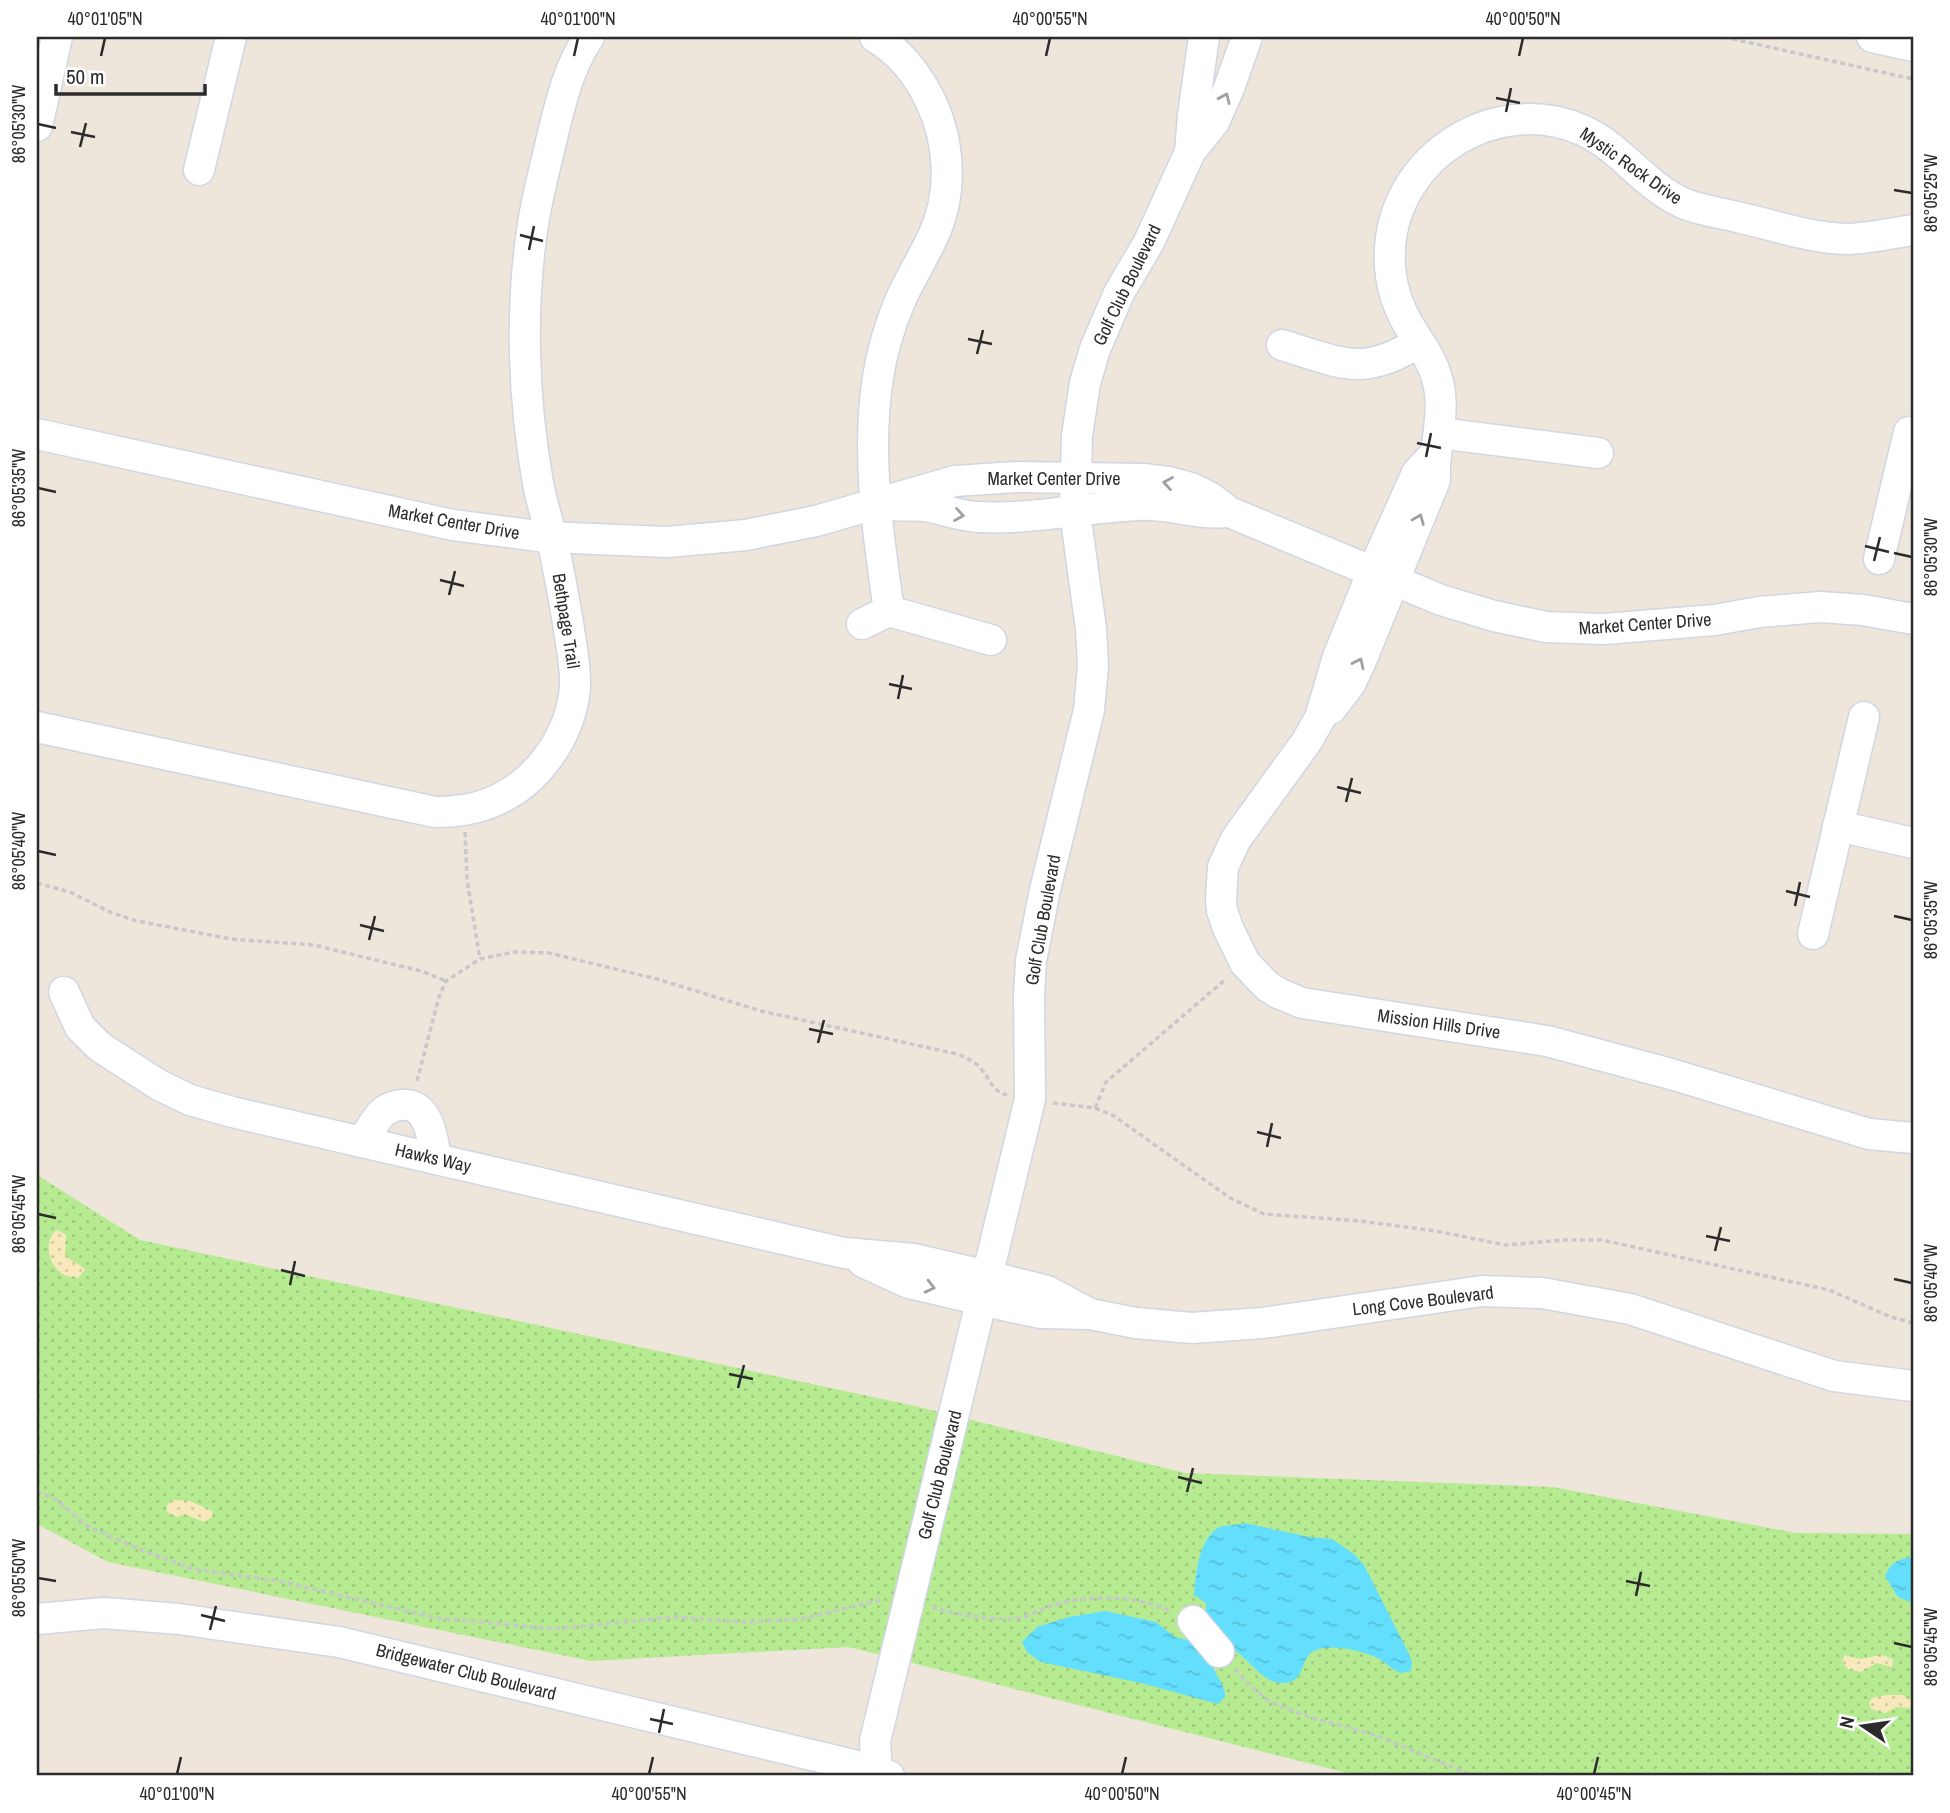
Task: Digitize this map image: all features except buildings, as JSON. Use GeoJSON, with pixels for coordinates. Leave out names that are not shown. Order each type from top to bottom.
{"type":"FeatureCollection","features":[{"type":"Feature","properties":{"kind":"street"},"geometry":{"type":"LineString","coordinates":[[37,126],[57,37]]}},
{"type":"Feature","properties":{"kind":"street"},"geometry":{"type":"LineString","coordinates":[[200,170],[231,37]]}},
{"type":"Feature","properties":{"kind":"street","name":"Bethpage Trail"},"geometry":{"type":"LineString","coordinates":[[37,727],[425,812],[487,805],[508,795],[548,758],[568,717],[575,688],[574,663],[551,537],[538,486],[531,438],[527,382],[528,269],[533,223],[556,119],[570,73],[589,37]]}},
{"type":"Feature","properties":{"kind":"street"},"geometry":{"type":"LineString","coordinates":[[875,37],[913,70],[924,87],[943,138],[947,172],[946,193],[935,234],[901,300],[884,346],[877,378],[873,451],[888,611]]}},
{"type":"Feature","properties":{"kind":"street","name":"Golf Club Boulevard"},"geometry":{"type":"LineString","coordinates":[[1190,152],[1204,37]]}},
{"type":"Feature","properties":{"kind":"street","name":"Golf Club Boulevard"},"geometry":{"type":"LineString","coordinates":[[881,1775],[875,1741],[1030,1099],[1031,961],[1045,890],[1089,710],[1093,666],[1091,629],[1075,512],[1079,416],[1095,349],[1119,293],[1149,242],[1190,152],[1214,122],[1247,37]]}},
{"type":"Feature","properties":{"kind":"street"},"geometry":{"type":"LineString","coordinates":[[1872,37],[1913,46]]}},
{"type":"Feature","properties":{"kind":"street","name":"Mystic Rock Drive"},"geometry":{"type":"LineString","coordinates":[[1436,445],[1441,406],[1440,389],[1430,361],[1401,311],[1390,266],[1391,233],[1401,200],[1418,173],[1445,146],[1470,131],[1509,119],[1542,119],[1584,130],[1667,195],[1697,208],[1836,238],[1868,237],[1913,230]]}},
{"type":"Feature","properties":{"kind":"street"},"geometry":{"type":"LineString","coordinates":[[1282,345],[1334,360],[1367,365],[1391,358],[1419,342]]}},
{"type":"Feature","properties":{"kind":"street"},"geometry":{"type":"LineString","coordinates":[[1879,559],[1904,498],[1909,432]]}},
{"type":"Feature","properties":{"kind":"street","name":"Market Center Drive"},"geometry":{"type":"LineString","coordinates":[[37,435],[453,525],[551,537],[667,542],[746,535],[816,522],[955,481],[995,478],[1143,479],[1191,488],[1211,498],[1229,512],[1468,609],[1546,627],[1604,629],[1715,620],[1759,612],[1820,607],[1863,610],[1913,619]]}},
{"type":"Feature","properties":{"kind":"street"},"geometry":{"type":"LineString","coordinates":[[1384,576],[1417,473],[1436,445],[1598,453]]}},
{"type":"Feature","properties":{"kind":"street"},"geometry":{"type":"LineString","coordinates":[[995,478],[995,517]]}},
{"type":"Feature","properties":{"kind":"street","name":"Market Center Drive"},"geometry":{"type":"LineString","coordinates":[[876,505],[926,506],[953,514],[995,517],[1140,505],[1175,506],[1214,513],[1229,512]]}},
{"type":"Feature","properties":{"kind":"street","name":"Mission Hills Drive"},"geometry":{"type":"LineString","coordinates":[[1384,576],[1338,657],[1320,718],[1307,741],[1236,839],[1223,867],[1222,911],[1245,963],[1267,986],[1302,1003],[1546,1041],[1671,1074],[1869,1134],[1913,1138]]}},
{"type":"Feature","properties":{"kind":"street"},"geometry":{"type":"LineString","coordinates":[[862,624],[888,611],[991,640]]}},
{"type":"Feature","properties":{"kind":"street"},"geometry":{"type":"LineString","coordinates":[[1813,933],[1864,717]]}},
{"type":"Feature","properties":{"kind":"street"},"geometry":{"type":"LineString","coordinates":[[1838,826],[1913,843]]}},
{"type":"Feature","properties":{"kind":"street","name":"Hawks Way"},"geometry":{"type":"LineString","coordinates":[[64,992],[79,1027],[100,1047],[159,1085],[190,1100],[232,1112],[844,1253],[909,1283],[985,1288]]}},
{"type":"Feature","properties":{"kind":"street"},"geometry":{"type":"LineString","coordinates":[[362,1142],[382,1113],[393,1106],[411,1105],[421,1112],[431,1128],[436,1159]]}},
{"type":"Feature","properties":{"kind":"street","name":"Long Cove Boulevard"},"geometry":{"type":"LineString","coordinates":[[985,1288],[1047,1291],[1090,1314],[1164,1326],[1226,1327],[1482,1291],[1542,1293],[1630,1309],[1834,1376],[1913,1386]]}},
{"type":"Feature","properties":{"kind":"street","name":"Bridgewater Club Boulevard"},"geometry":{"type":"LineString","coordinates":[[37,1619],[104,1613],[179,1619],[339,1642],[845,1770],[881,1775]]}},
{"type":"Feature","properties":{"kind":"street"},"geometry":{"type":"LineString","coordinates":[[1193,1621],[1219,1652]]}},
{"type":"Feature","properties":{"kind":"street"},"geometry":{"type":"LineString","coordinates":[[845,1770],[875,1741]]}},
{"type":"Feature","properties":{"kind":"path"},"geometry":{"type":"LineString","coordinates":[[1724,37],[1913,79]]}},
{"type":"Feature","properties":{"kind":"path"},"geometry":{"type":"LineString","coordinates":[[461,810],[465,823],[467,880],[480,958]]}},
{"type":"Feature","properties":{"kind":"path"},"geometry":{"type":"LineString","coordinates":[[37,883],[70,892],[112,913],[137,921],[231,939],[313,945],[421,971],[446,981]]}},
{"type":"Feature","properties":{"kind":"path"},"geometry":{"type":"LineString","coordinates":[[411,1105],[439,997],[446,981],[480,958],[513,952],[549,953],[657,979],[761,1011],[964,1057],[977,1065],[997,1091],[1030,1099],[1095,1108],[1114,1116],[1230,1198],[1264,1214],[1360,1221],[1436,1231],[1506,1245],[1602,1240],[1829,1290],[1891,1317],[1913,1323]]}},
{"type":"Feature","properties":{"kind":"path"},"geometry":{"type":"LineString","coordinates":[[1095,1108],[1103,1087],[1113,1076],[1245,963]]}},
{"type":"Feature","properties":{"kind":"path"},"geometry":{"type":"LineString","coordinates":[[37,1491],[57,1500],[87,1526],[193,1569],[279,1581],[437,1618],[554,1629],[675,1617],[742,1622],[802,1619],[899,1596],[949,1612],[994,1617],[1022,1617],[1055,1605],[1101,1597],[1149,1601],[1193,1621]]}},
{"type":"Feature","properties":{"kind":"path"},"geometry":{"type":"LineString","coordinates":[[1219,1652],[1247,1683],[1270,1702],[1309,1717],[1375,1735],[1474,1776]]}},
{"type":"Feature","properties":{"kind":"green space"},"geometry":{"type":"Polygon","coordinates":[[[37,1175],[140,1240],[915,1406],[1185,1473],[1553,1487],[1796,1533],[1913,1534],[1913,1776],[1359,1776],[849,1647],[591,1661],[108,1562],[37,1524],[37,1175]]]}},
{"type":"Feature","properties":{"kind":"sand"},"geometry":{"type":"Polygon","coordinates":[[[57,1230],[66,1235],[65,1255],[85,1270],[78,1278],[61,1273],[50,1258],[50,1240],[57,1230]]]}},
{"type":"Feature","properties":{"kind":"sand"},"geometry":{"type":"Polygon","coordinates":[[[173,1500],[190,1501],[212,1511],[213,1516],[204,1522],[184,1514],[177,1517],[167,1512],[167,1505],[173,1500]]]}},
{"type":"Feature","properties":{"kind":"sand"},"geometry":{"type":"Polygon","coordinates":[[[1845,1655],[1860,1659],[1882,1655],[1893,1659],[1892,1667],[1877,1663],[1861,1672],[1848,1669],[1842,1662],[1845,1655]]]}},
{"type":"Feature","properties":{"kind":"sand"},"geometry":{"type":"Polygon","coordinates":[[[1903,1695],[1913,1702],[1912,1708],[1897,1707],[1885,1713],[1871,1709],[1869,1703],[1872,1698],[1903,1695]]]}},
{"type":"Feature","properties":{"kind":"water"},"geometry":{"type":"Polygon","coordinates":[[[1245,1523],[1309,1537],[1332,1539],[1354,1554],[1364,1565],[1410,1656],[1411,1671],[1401,1673],[1377,1658],[1360,1652],[1327,1648],[1309,1654],[1299,1675],[1289,1682],[1281,1683],[1267,1679],[1232,1649],[1212,1660],[1225,1692],[1225,1697],[1218,1704],[1141,1683],[1041,1662],[1027,1652],[1022,1642],[1037,1627],[1069,1617],[1105,1611],[1156,1622],[1175,1637],[1188,1640],[1206,1619],[1206,1603],[1194,1595],[1202,1549],[1218,1528],[1245,1523]]]}},
{"type":"Feature","properties":{"kind":"water"},"geometry":{"type":"Polygon","coordinates":[[[1913,1557],[1913,1603],[1898,1597],[1885,1576],[1896,1562],[1913,1557]]]}}]}
